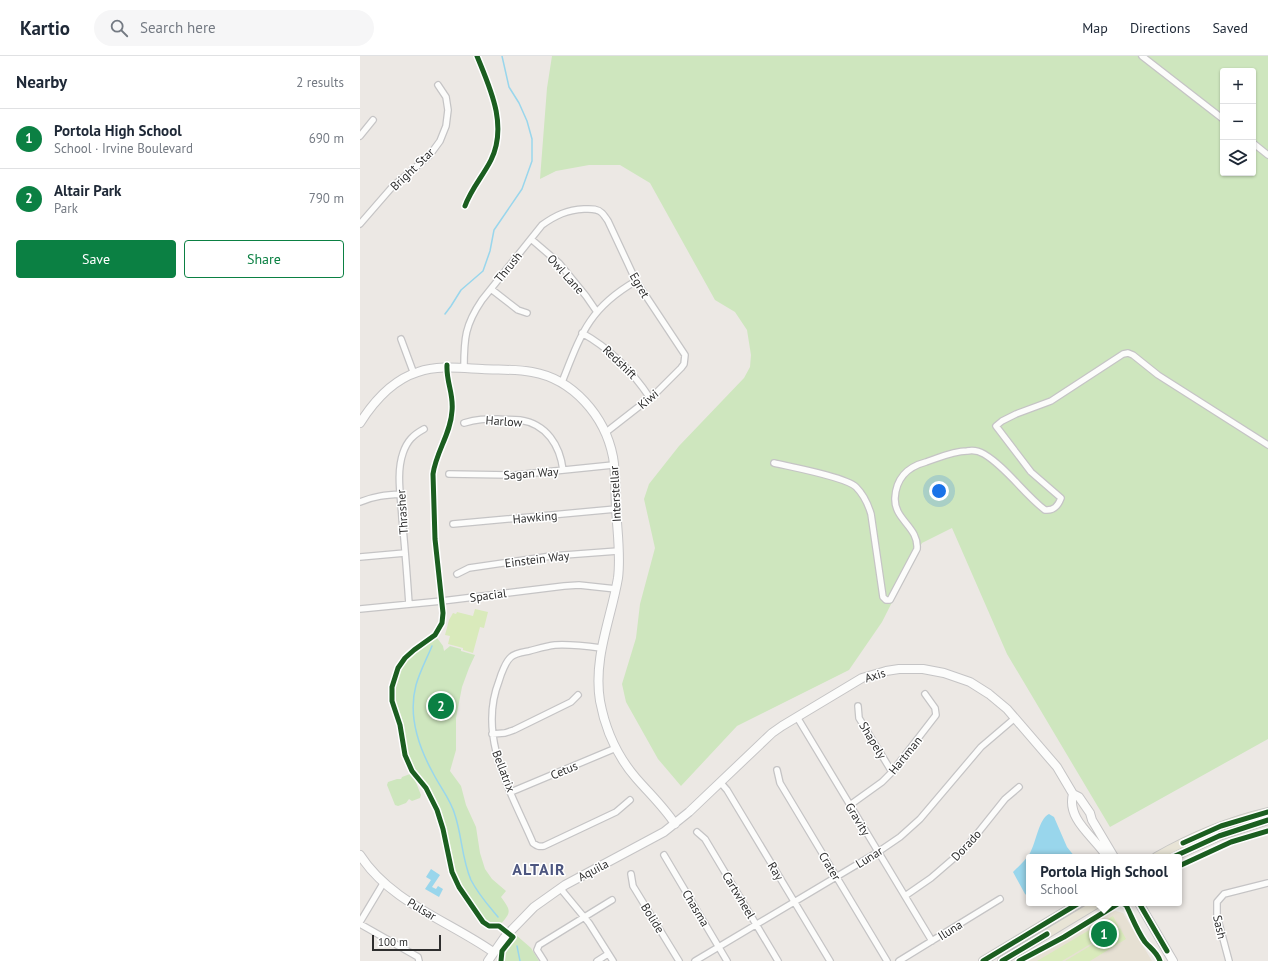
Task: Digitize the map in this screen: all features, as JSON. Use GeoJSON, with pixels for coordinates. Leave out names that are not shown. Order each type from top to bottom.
{"type":"FeatureCollection","features":[{"type":"Feature","properties":{"kind":"main road"},"geometry":{"type":"LineString","coordinates":[[1162,854],[1208,831],[1232,822],[1268,812]]}},
{"type":"Feature","properties":{"kind":"main road"},"geometry":{"type":"LineString","coordinates":[[1179,854],[1219,836],[1268,820]]}},
{"type":"Feature","properties":{"kind":"main road"},"geometry":{"type":"LineString","coordinates":[[983,961],[1075,906]]}},
{"type":"Feature","properties":{"kind":"main road"},"geometry":{"type":"LineString","coordinates":[[1002,961],[1093,906]]}},
{"type":"Feature","properties":{"kind":"street"},"geometry":{"type":"LineString","coordinates":[[1142,56],[1220,117]]}},
{"type":"Feature","properties":{"kind":"street","name":"Bright Star"},"geometry":{"type":"LineString","coordinates":[[360,224],[393,186],[429,156],[440,140],[446,126],[448,110],[446,97],[438,85]]}},
{"type":"Feature","properties":{"kind":"street"},"geometry":{"type":"LineString","coordinates":[[360,136],[373,120]]}},
{"type":"Feature","properties":{"kind":"street"},"geometry":{"type":"LineString","coordinates":[[1256,145],[1268,155]]}},
{"type":"Feature","properties":{"kind":"street","name":"Thrush"},"geometry":{"type":"LineString","coordinates":[[464,368],[464,342],[467,326],[474,312],[542,225],[565,212],[585,209],[598,210]]}},
{"type":"Feature","properties":{"kind":"street","name":"Egret"},"geometry":{"type":"LineString","coordinates":[[598,210],[603,213],[608,221],[636,281],[682,349],[685,359]]}},
{"type":"Feature","properties":{"kind":"street","name":"Owl Lane"},"geometry":{"type":"LineString","coordinates":[[531,239],[559,263],[597,312]]}},
{"type":"Feature","properties":{"kind":"street"},"geometry":{"type":"LineString","coordinates":[[562,382],[582,333],[597,312],[605,302],[615,294],[636,281]]}},
{"type":"Feature","properties":{"kind":"street"},"geometry":{"type":"LineString","coordinates":[[491,289],[518,310],[527,313]]}},
{"type":"Feature","properties":{"kind":"street","name":"Redshift"},"geometry":{"type":"LineString","coordinates":[[582,333],[606,347],[615,355],[638,380],[650,398]]}},
{"type":"Feature","properties":{"kind":"street"},"geometry":{"type":"LineString","coordinates":[[401,339],[414,374]]}},
{"type":"Feature","properties":{"kind":"street"},"geometry":{"type":"LineString","coordinates":[[774,463],[845,481],[857,488],[867,501],[871,514],[883,596],[886,600],[890,600],[917,549],[916,536],[899,515],[895,499],[896,488],[901,478],[909,469],[916,464],[964,451],[977,451],[994,461],[1045,510],[1058,506],[1061,498],[1031,472],[996,426],[1002,421],[1016,414],[1051,401],[1123,354],[1133,355],[1158,375],[1268,444]]}},
{"type":"Feature","properties":{"kind":"street","name":"Kiwi"},"geometry":{"type":"LineString","coordinates":[[605,433],[650,398],[681,368],[685,359]]}},
{"type":"Feature","properties":{"kind":"street","name":"Interstellar"},"geometry":{"type":"LineString","coordinates":[[360,422],[380,396],[403,378],[428,369],[464,368],[531,372],[562,382],[584,400],[594,413],[605,433],[610,447],[613,466],[619,562],[616,589],[601,648],[599,676],[600,701],[608,730],[628,769],[658,802],[675,824]]}},
{"type":"Feature","properties":{"kind":"street","name":"Harlow"},"geometry":{"type":"LineString","coordinates":[[464,423],[476,419],[520,420],[532,423],[551,438],[558,448],[562,459],[563,470]]}},
{"type":"Feature","properties":{"kind":"street","name":"Thrasher"},"geometry":{"type":"LineString","coordinates":[[409,604],[400,464],[407,443],[414,434],[424,429]]}},
{"type":"Feature","properties":{"kind":"street","name":"Sagan Way"},"geometry":{"type":"LineString","coordinates":[[449,474],[515,475],[613,466]]}},
{"type":"Feature","properties":{"kind":"street"},"geometry":{"type":"LineString","coordinates":[[360,502],[372,497],[401,494]]}},
{"type":"Feature","properties":{"kind":"street","name":"Hawking"},"geometry":{"type":"LineString","coordinates":[[453,524],[616,509]]}},
{"type":"Feature","properties":{"kind":"street","name":"Einstein Way"},"geometry":{"type":"LineString","coordinates":[[457,574],[469,568],[551,556],[618,551]]}},
{"type":"Feature","properties":{"kind":"street"},"geometry":{"type":"LineString","coordinates":[[360,557],[405,553]]}},
{"type":"Feature","properties":{"kind":"street","name":"Spacial"},"geometry":{"type":"LineString","coordinates":[[360,609],[442,601],[564,586],[579,585],[616,589]]}},
{"type":"Feature","properties":{"kind":"street","name":"Bellatrix"},"geometry":{"type":"LineString","coordinates":[[601,648],[555,645],[511,656],[503,670],[496,690],[491,718],[494,749],[533,843],[540,847],[616,812],[630,800]]}},
{"type":"Feature","properties":{"kind":"street","name":"Axis"},"geometry":{"type":"LineString","coordinates":[[675,824],[772,733],[862,678],[886,671],[911,668],[935,670],[970,682],[990,694],[1015,718],[1057,767],[1073,794],[1079,797],[1090,813],[1092,820],[1112,854]]}},
{"type":"Feature","properties":{"kind":"street","name":"Hartman"},"geometry":{"type":"LineString","coordinates":[[850,805],[882,782],[892,772],[936,715],[936,708],[925,694]]}},
{"type":"Feature","properties":{"kind":"street"},"geometry":{"type":"LineString","coordinates":[[492,734],[505,733],[514,730],[571,702],[578,695]]}},
{"type":"Feature","properties":{"kind":"street","name":"Shapely"},"geometry":{"type":"LineString","coordinates":[[858,706],[859,718],[892,772]]}},
{"type":"Feature","properties":{"kind":"street","name":"Gravity"},"geometry":{"type":"LineString","coordinates":[[797,717],[932,941]]}},
{"type":"Feature","properties":{"kind":"street","name":"Lunar"},"geometry":{"type":"LineString","coordinates":[[695,961],[878,852],[900,837],[920,819],[981,747],[1015,718]]}},
{"type":"Feature","properties":{"kind":"street","name":"Cetus"},"geometry":{"type":"LineString","coordinates":[[511,792],[616,748]]}},
{"type":"Feature","properties":{"kind":"street","name":"Crater"},"geometry":{"type":"LineString","coordinates":[[777,770],[780,783],[887,961]]}},
{"type":"Feature","properties":{"kind":"street","name":"Ray"},"geometry":{"type":"LineString","coordinates":[[720,782],[727,790],[830,961]]}},
{"type":"Feature","properties":{"kind":"street","name":"Dorado"},"geometry":{"type":"LineString","coordinates":[[905,896],[941,870],[960,853],[1005,799],[1019,787]]}},
{"type":"Feature","properties":{"kind":"street","name":"Axis"},"geometry":{"type":"LineString","coordinates":[[1073,794],[1071,800],[1074,812],[1089,836],[1102,848],[1105,854]]}},
{"type":"Feature","properties":{"kind":"street"},"geometry":{"type":"LineString","coordinates":[[1082,826],[1092,820]]}},
{"type":"Feature","properties":{"kind":"street","name":"Aquila"},"geometry":{"type":"LineString","coordinates":[[488,961],[493,952],[521,919],[538,904],[560,888],[664,832],[675,824]]}},
{"type":"Feature","properties":{"kind":"street","name":"Cartwheel"},"geometry":{"type":"LineString","coordinates":[[697,832],[705,839],[778,961]]}},
{"type":"Feature","properties":{"kind":"street","name":"Pulsar"},"geometry":{"type":"LineString","coordinates":[[360,855],[375,874],[414,905],[493,952]]}},
{"type":"Feature","properties":{"kind":"street","name":"Chasma"},"geometry":{"type":"LineString","coordinates":[[664,855],[727,961]]}},
{"type":"Feature","properties":{"kind":"street","name":"Bolide"},"geometry":{"type":"LineString","coordinates":[[631,874],[633,886],[679,961]]}},
{"type":"Feature","properties":{"kind":"street"},"geometry":{"type":"LineString","coordinates":[[384,882],[360,923],[418,957],[420,961]]}},
{"type":"Feature","properties":{"kind":"street","name":"Sash"},"geometry":{"type":"LineString","coordinates":[[1229,961],[1217,916],[1217,902],[1224,894],[1268,883]]}},
{"type":"Feature","properties":{"kind":"street"},"geometry":{"type":"LineString","coordinates":[[560,888],[590,922],[613,961]]}},
{"type":"Feature","properties":{"kind":"street","name":"Iluna"},"geometry":{"type":"LineString","coordinates":[[900,961],[1000,899]]}},
{"type":"Feature","properties":{"kind":"street"},"geometry":{"type":"LineString","coordinates":[[544,961],[537,950],[539,945],[612,900]]}},
{"type":"Feature","properties":{"kind":"street"},"geometry":{"type":"LineString","coordinates":[[1141,906],[1173,961]]}},
{"type":"Feature","properties":{"kind":"street"},"geometry":{"type":"LineString","coordinates":[[597,961],[608,954]]}},
{"type":"Feature","properties":{"kind":"shaded area"},"geometry":{"type":"Polygon","coordinates":[[[1112,910],[1123,913],[1152,961],[1027,961],[1112,910]]]}},
{"type":"Feature","properties":{"kind":"green space"},"geometry":{"type":"Polygon","coordinates":[[[552,56],[1268,56],[1268,739],[1110,827],[1007,654],[952,528],[922,543],[882,622],[849,670],[737,726],[681,786],[658,759],[626,702],[622,684],[636,638],[640,604],[655,548],[644,499],[649,484],[679,446],[744,378],[750,367],[751,355],[747,330],[735,312],[715,300],[650,183],[620,165],[589,165],[556,171],[540,179],[547,88],[552,56]]]}},
{"type":"Feature","properties":{"kind":"green space"},"geometry":{"type":"Polygon","coordinates":[[[475,609],[488,612],[484,628],[480,627],[473,653],[463,650],[463,648],[448,644],[450,636],[445,635],[449,620],[453,613],[456,614],[457,612],[473,616],[475,609]]]}},
{"type":"Feature","properties":{"kind":"green space"},"geometry":{"type":"Polygon","coordinates":[[[435,635],[443,646],[444,651],[450,646],[475,655],[462,687],[456,718],[456,750],[450,771],[461,786],[466,805],[476,827],[480,853],[485,869],[492,879],[506,891],[501,897],[509,912],[499,926],[487,924],[481,919],[456,882],[448,857],[442,825],[437,810],[423,784],[408,764],[393,702],[392,687],[397,670],[401,663],[407,656],[435,635]]]}},
{"type":"Feature","properties":{"kind":"green space"},"geometry":{"type":"Polygon","coordinates":[[[410,774],[413,775],[421,795],[420,798],[412,801],[409,799],[406,803],[398,806],[395,805],[387,785],[388,782],[401,779],[402,777],[410,774]]]}},
{"type":"Feature","properties":{"kind":"green space"},"geometry":{"type":"Polygon","coordinates":[[[1113,916],[1119,927],[1062,961],[1037,961],[1113,916]]]}},
{"type":"Feature","properties":{"kind":"green space"},"geometry":{"type":"Polygon","coordinates":[[[1120,928],[1126,939],[1090,961],[1065,961],[1120,928]]]}},
{"type":"Feature","properties":{"kind":"green space"},"geometry":{"type":"Polygon","coordinates":[[[516,935],[531,948],[539,961],[499,961],[500,955],[516,935]]]}},
{"type":"Feature","properties":{"kind":"water"},"geometry":{"type":"Polygon","coordinates":[[[1049,814],[1054,817],[1067,847],[1073,854],[1029,854],[1040,825],[1049,814]]]}},
{"type":"Feature","properties":{"kind":"water"},"geometry":{"type":"Polygon","coordinates":[[[1026,858],[1026,895],[1013,872],[1026,858]]]}},
{"type":"Feature","properties":{"kind":"water"},"geometry":{"type":"Polygon","coordinates":[[[431,869],[440,875],[432,887],[436,889],[438,886],[443,889],[439,897],[425,889],[431,880],[426,877],[431,869]]]}},
{"type":"Feature","properties":{"kind":"waterway"},"geometry":{"type":"LineString","coordinates":[[445,314],[461,290],[483,271],[490,251],[494,230],[522,189],[532,161],[532,139],[527,121],[519,103],[509,87],[502,56]]}},
{"type":"Feature","properties":{"kind":"waterway"},"geometry":{"type":"LineString","coordinates":[[432,646],[416,685],[413,708],[416,730],[428,763],[453,809],[471,880],[480,895],[498,917]]}},
{"type":"Feature","properties":{"kind":"waterway"},"geometry":{"type":"LineString","coordinates":[[517,946],[520,961]]}},
{"type":"Feature","properties":{"kind":"cycle path"},"geometry":{"type":"LineString","coordinates":[[465,206],[470,194],[491,160],[496,147],[498,133],[492,94],[477,56]]}},
{"type":"Feature","properties":{"kind":"cycle path"},"geometry":{"type":"LineString","coordinates":[[447,365],[452,399],[451,419],[433,474],[435,539],[443,613],[442,623],[435,635],[405,658],[398,668],[392,687],[392,701],[400,725],[405,755],[412,771],[426,788],[437,810],[443,829],[452,872],[459,887],[483,922],[489,926],[499,926],[513,937],[502,951],[501,961]]}},
{"type":"Feature","properties":{"kind":"cycle path"},"geometry":{"type":"LineString","coordinates":[[1183,843],[1221,826],[1268,812]]}},
{"type":"Feature","properties":{"kind":"cycle path"},"geometry":{"type":"LineString","coordinates":[[1180,854],[1219,836],[1268,820]]}},
{"type":"Feature","properties":{"kind":"cycle path"},"geometry":{"type":"LineString","coordinates":[[1182,865],[1231,842],[1268,831]]}},
{"type":"Feature","properties":{"kind":"cycle path"},"geometry":{"type":"LineString","coordinates":[[983,961],[1074,906]]}},
{"type":"Feature","properties":{"kind":"cycle path"},"geometry":{"type":"LineString","coordinates":[[1019,961],[1064,937],[1114,906]]}},
{"type":"Feature","properties":{"kind":"cycle path"},"geometry":{"type":"LineString","coordinates":[[1126,906],[1142,938],[1160,961]]}},
{"type":"Feature","properties":{"kind":"cycle path"},"geometry":{"type":"LineString","coordinates":[[1141,906],[1167,951]]}},
{"type":"Feature","properties":{"kind":"cycle path"},"geometry":{"type":"LineString","coordinates":[[1002,961],[1047,934]]}},
{"type":"Feature","properties":{"kind":"place","name":"Altair Park"},"geometry":{"type":"Point","coordinates":[441,706]}},
{"type":"Feature","properties":{"kind":"place","name":"Portola High School"},"geometry":{"type":"Point","coordinates":[1104,934]}},
{"type":"Feature","properties":{"kind":"district","name":"ALTAIR"},"geometry":{"type":"Point","coordinates":[539,869]}}]}
